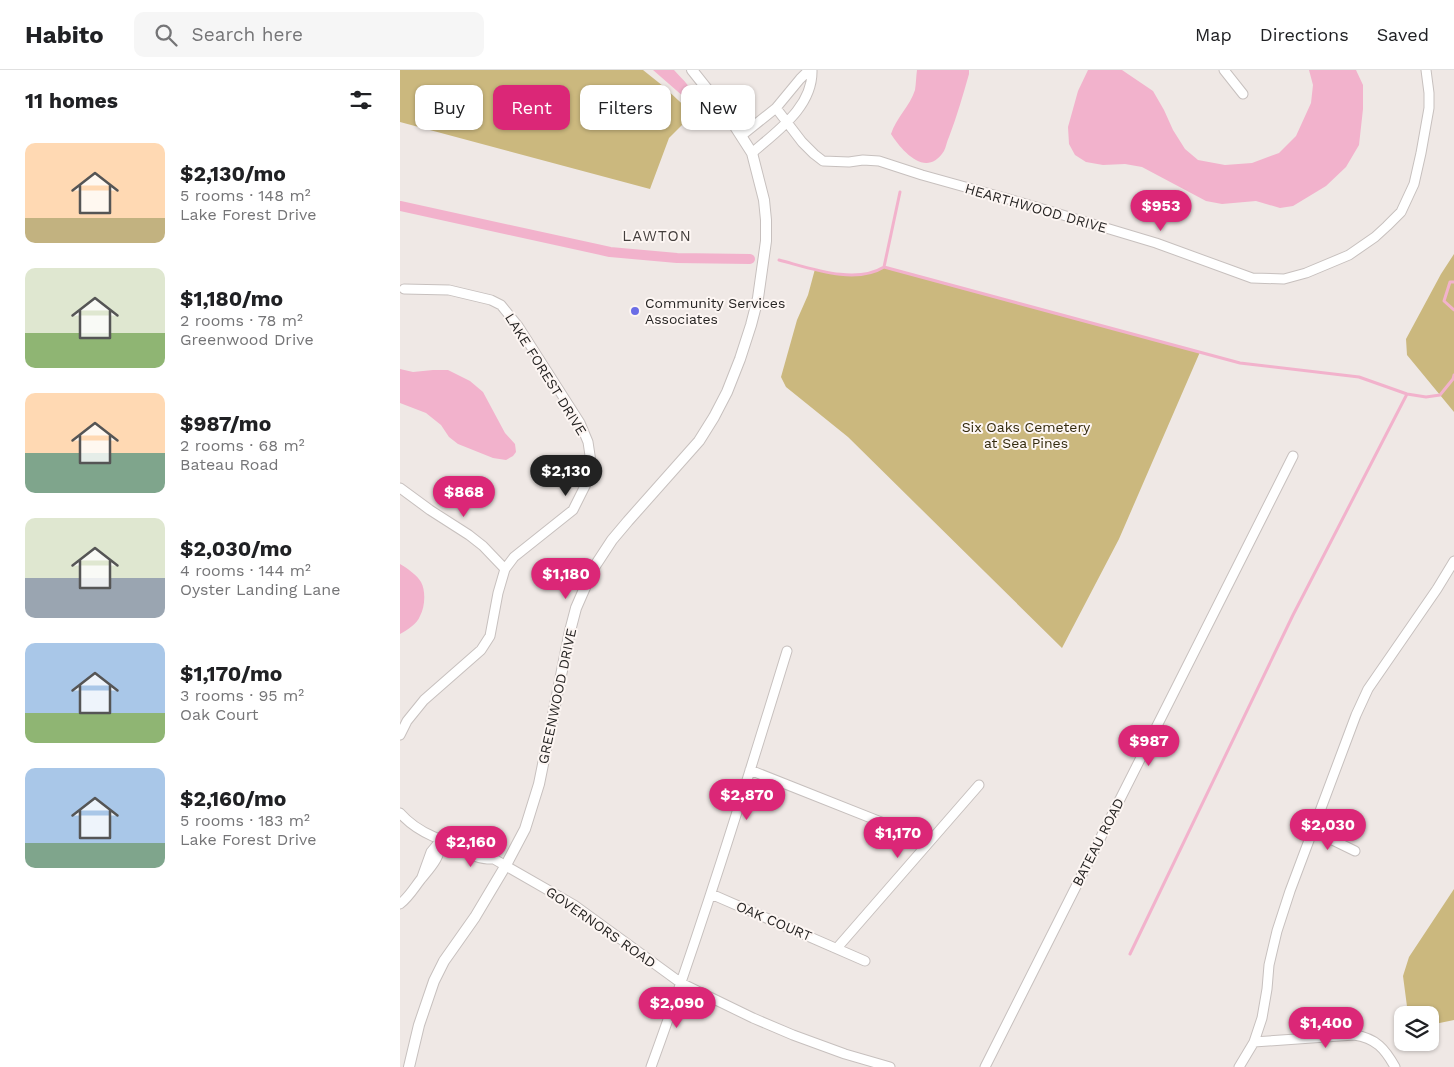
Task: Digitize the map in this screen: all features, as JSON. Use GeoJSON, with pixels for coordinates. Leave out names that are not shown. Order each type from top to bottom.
{"type":"FeatureCollection","features":[{"type":"Feature","properties":{"kind":"street","name":"GREENWOOD DRIVE"},"geometry":{"type":"LineString","coordinates":[[409,1067],[419,1026],[434,981],[444,961],[475,917],[525,829],[539,784],[570,631],[583,590],[593,569],[612,540],[699,441],[727,392],[751,325],[758,298],[766,241],[764,200],[752,154],[727,114],[692,70]]}},
{"type":"Feature","properties":{"kind":"street"},"geometry":{"type":"LineString","coordinates":[[741,136],[776,108],[800,79],[811,70],[813,81],[807,96],[798,110],[752,154]]}},
{"type":"Feature","properties":{"kind":"street"},"geometry":{"type":"LineString","coordinates":[[1224,70],[1243,94]]}},
{"type":"Feature","properties":{"kind":"street","name":"HEARTHWOOD DRIVE"},"geometry":{"type":"LineString","coordinates":[[776,108],[808,148],[823,161],[879,161],[1156,243],[1252,278],[1284,279],[1306,273],[1349,255],[1375,237],[1400,212],[1414,184],[1421,153],[1430,93],[1426,70]]}},
{"type":"Feature","properties":{"kind":"street","name":"LAKE FOREST DRIVE"},"geometry":{"type":"LineString","coordinates":[[400,735],[407,721],[424,700],[481,650],[490,636],[505,568],[514,557],[573,510],[588,480],[591,462],[588,442],[575,415],[518,326],[501,305],[491,300],[449,290],[404,289]]}},
{"type":"Feature","properties":{"kind":"street","name":"BATEAU ROAD"},"geometry":{"type":"LineString","coordinates":[[985,1067],[1293,456]]}},
{"type":"Feature","properties":{"kind":"street"},"geometry":{"type":"LineString","coordinates":[[401,489],[469,535],[505,568]]}},
{"type":"Feature","properties":{"kind":"street"},"geometry":{"type":"LineString","coordinates":[[1239,1067],[1254,1042],[1262,1018],[1269,965],[1276,932],[1361,701],[1454,562]]}},
{"type":"Feature","properties":{"kind":"street"},"geometry":{"type":"LineString","coordinates":[[651,1067],[711,894],[787,651]]}},
{"type":"Feature","properties":{"kind":"street"},"geometry":{"type":"LineString","coordinates":[[750,770],[929,841]]}},
{"type":"Feature","properties":{"kind":"street"},"geometry":{"type":"LineString","coordinates":[[837,948],[979,785]]}},
{"type":"Feature","properties":{"kind":"street"},"geometry":{"type":"LineString","coordinates":[[400,813],[418,829],[441,840],[480,851],[506,865]]}},
{"type":"Feature","properties":{"kind":"street"},"geometry":{"type":"LineString","coordinates":[[1312,830],[1356,851]]}},
{"type":"Feature","properties":{"kind":"street"},"geometry":{"type":"LineString","coordinates":[[400,904],[428,872],[440,851],[441,840]]}},
{"type":"Feature","properties":{"kind":"street","name":"GOVERNORS ROAD"},"geometry":{"type":"LineString","coordinates":[[506,865],[574,905],[681,983],[761,1022],[845,1054],[890,1067]]}},
{"type":"Feature","properties":{"kind":"street","name":"OAK COURT"},"geometry":{"type":"LineString","coordinates":[[711,894],[865,961]]}},
{"type":"Feature","properties":{"kind":"street"},"geometry":{"type":"LineString","coordinates":[[1254,1042],[1354,1035],[1364,1036],[1383,1048],[1395,1067]]}},
{"type":"Feature","properties":{"kind":"green space"},"geometry":{"type":"Polygon","coordinates":[[[400,70],[643,70],[662,85],[580,85],[580,130],[671,130],[671,93],[681,103],[681,126],[669,138],[650,189],[430,130],[483,130],[483,85],[415,85],[415,126],[400,122],[400,70]]]}},
{"type":"Feature","properties":{"kind":"green space"},"geometry":{"type":"Polygon","coordinates":[[[1454,254],[1454,412],[1407,355],[1406,339],[1454,254]]]}},
{"type":"Feature","properties":{"kind":"green space","name":"Six Oaks Cemetery at Sea Pines"},"geometry":{"type":"Polygon","coordinates":[[[884,267],[1200,352],[1119,539],[1062,648],[848,437],[786,387],[781,377],[797,320],[808,295],[815,269],[841,275],[859,275],[868,274],[884,267]]]}},
{"type":"Feature","properties":{"kind":"green space"},"geometry":{"type":"Polygon","coordinates":[[[1454,889],[1454,1020],[1439,1023],[1439,1006],[1407,1006],[1403,976],[1409,957],[1454,889]]]}},
{"type":"Feature","properties":{"kind":"shaded area"},"geometry":{"type":"Polygon","coordinates":[[[653,70],[674,70],[688,85],[681,85],[681,94],[653,70]]]}},
{"type":"Feature","properties":{"kind":"shaded area"},"geometry":{"type":"Polygon","coordinates":[[[917,70],[969,70],[960,106],[945,149],[937,159],[930,163],[922,162],[908,154],[891,134],[913,96],[917,70]]]}},
{"type":"Feature","properties":{"kind":"shaded area"},"geometry":{"type":"Polygon","coordinates":[[[1088,70],[1122,70],[1153,91],[1185,149],[1198,160],[1225,165],[1252,163],[1279,153],[1296,136],[1311,103],[1313,85],[1309,70],[1356,70],[1363,85],[1363,109],[1359,145],[1346,167],[1326,186],[1293,206],[1280,208],[1256,201],[1222,204],[1206,201],[1142,167],[1086,162],[1075,155],[1069,144],[1068,127],[1078,91],[1088,70]]]}},
{"type":"Feature","properties":{"kind":"shaded area"},"geometry":{"type":"Polygon","coordinates":[[[400,369],[413,372],[448,370],[470,381],[483,392],[505,433],[515,444],[516,452],[506,460],[493,458],[458,444],[449,437],[441,425],[426,413],[400,403],[400,369]]]}},
{"type":"Feature","properties":{"kind":"shaded area"},"geometry":{"type":"Polygon","coordinates":[[[400,564],[412,572],[419,580],[423,586],[424,599],[422,612],[417,622],[400,634],[400,564]]]}},
{"type":"Feature","properties":{"kind":"waterway"},"geometry":{"type":"LineString","coordinates":[[884,267],[900,192]]}},
{"type":"Feature","properties":{"kind":"waterway"},"geometry":{"type":"LineString","coordinates":[[400,206],[610,252],[677,258],[750,259]]}},
{"type":"Feature","properties":{"kind":"waterway"},"geometry":{"type":"LineString","coordinates":[[779,260],[846,275],[860,275],[884,267],[1240,363],[1359,377],[1407,394],[1426,397],[1440,395],[1454,375]]}},
{"type":"Feature","properties":{"kind":"waterway"},"geometry":{"type":"LineString","coordinates":[[1454,282],[1450,282],[1444,301],[1454,310]]}},
{"type":"Feature","properties":{"kind":"waterway"},"geometry":{"type":"LineString","coordinates":[[1130,954],[1293,615],[1407,394]]}},
{"type":"Feature","properties":{"kind":"place","name":"Community Services Associates"},"geometry":{"type":"Point","coordinates":[635,311]}},
{"type":"Feature","properties":{"kind":"district","name":"LAWTON"},"geometry":{"type":"Point","coordinates":[657,236]}}]}
